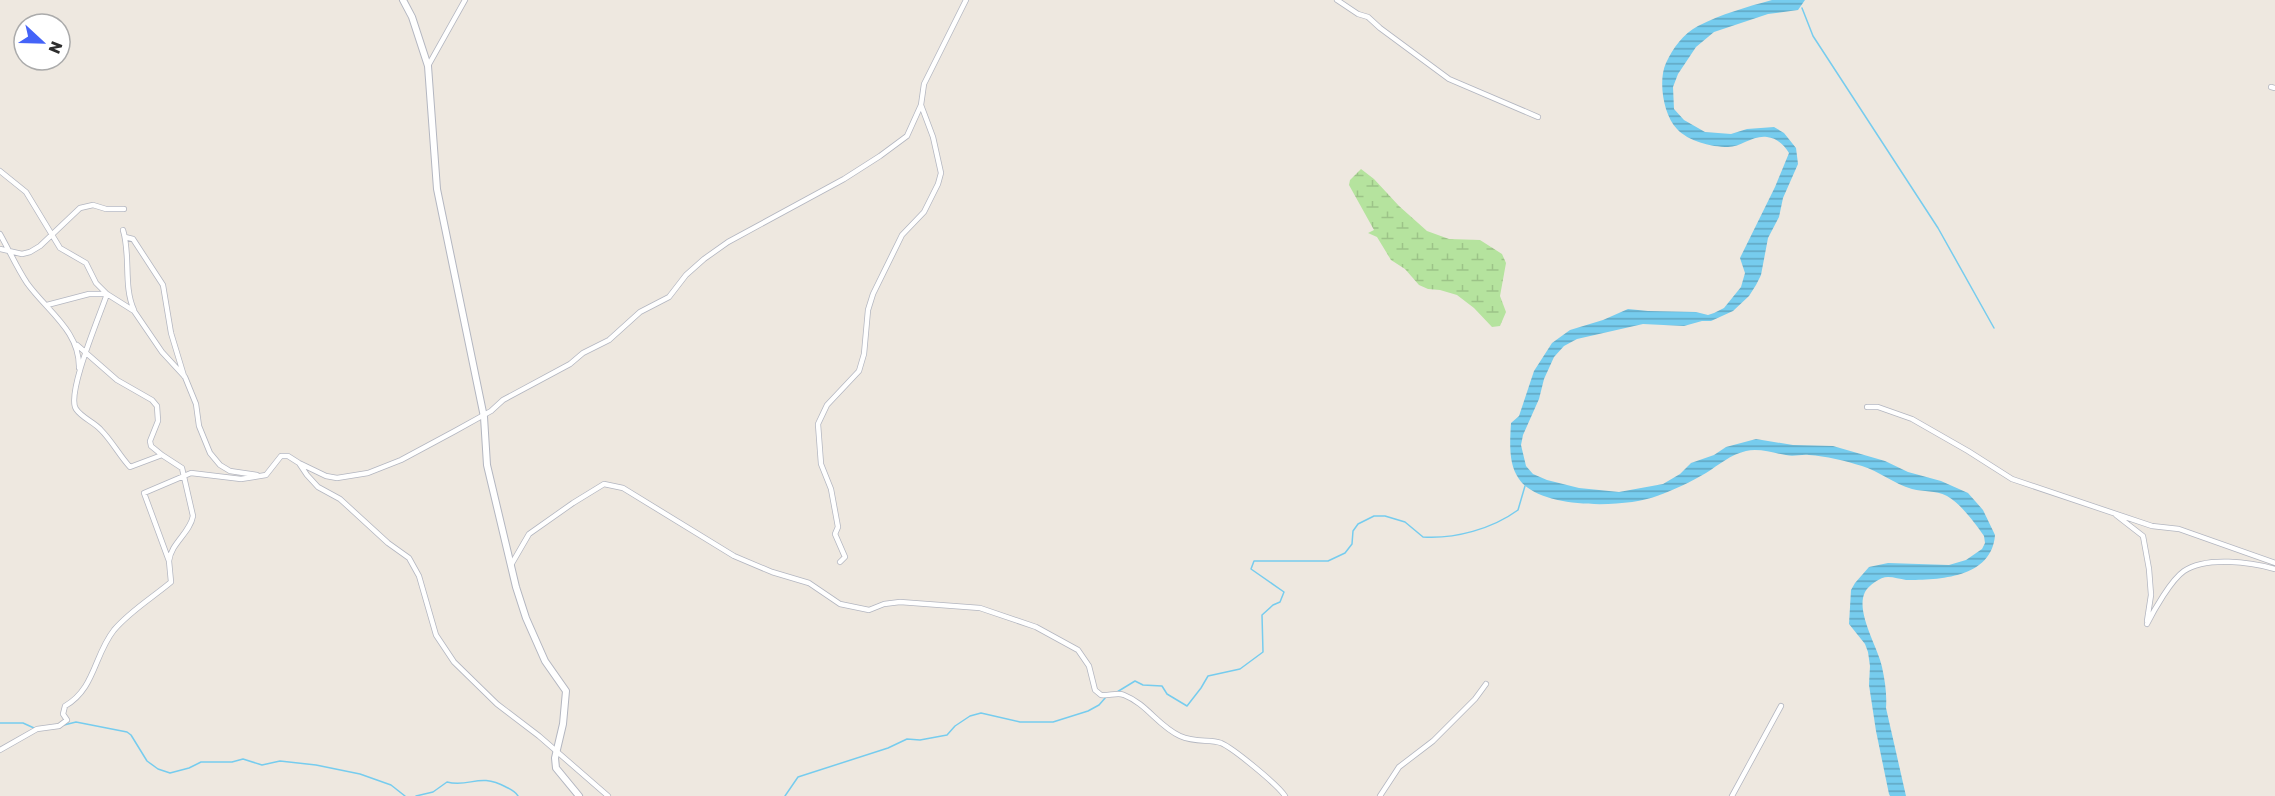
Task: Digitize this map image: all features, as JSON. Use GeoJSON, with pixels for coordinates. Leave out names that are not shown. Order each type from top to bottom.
{"type":"FeatureCollection","features":[{"type":"Feature","properties":{"kind":"street"},"geometry":{"type":"LineString","coordinates":[[404,0],[428,66],[437,189],[483,415],[487,465],[516,587],[535,641],[545,661],[566,691],[563,724],[556,751],[556,768],[579,796]]}},
{"type":"Feature","properties":{"kind":"street"},"geometry":{"type":"LineString","coordinates":[[428,66],[465,0]]}},
{"type":"Feature","properties":{"kind":"street"},"geometry":{"type":"LineString","coordinates":[[0,750],[37,729],[59,726],[67,720],[63,714],[65,706],[79,697],[85,689],[115,630],[134,611],[171,582],[169,561],[144,494],[184,475],[200,472],[218,478],[241,479],[266,475],[281,456],[288,456],[299,463],[337,478],[368,473],[401,460],[570,364],[583,353],[609,340],[640,312],[669,297],[686,275],[704,259],[728,243],[844,179],[907,136],[921,105],[924,84],[966,0]]}},
{"type":"Feature","properties":{"kind":"street"},"geometry":{"type":"LineString","coordinates":[[1337,0],[1358,14],[1368,17],[1449,79],[1538,117]]}},
{"type":"Feature","properties":{"kind":"street"},"geometry":{"type":"LineString","coordinates":[[840,562],[845,557],[835,534],[838,527],[831,489],[821,464],[818,424],[827,405],[859,371],[864,354],[868,310],[873,294],[902,235],[924,212],[938,183],[940,173],[933,137],[921,105]]}},
{"type":"Feature","properties":{"kind":"street"},"geometry":{"type":"LineString","coordinates":[[0,171],[26,192],[60,248],[86,264],[96,283],[107,294],[134,311]]}},
{"type":"Feature","properties":{"kind":"street"},"geometry":{"type":"LineString","coordinates":[[0,249],[9,249],[22,254],[30,252],[40,246],[80,208],[93,205],[106,209],[124,209]]}},
{"type":"Feature","properties":{"kind":"street"},"geometry":{"type":"LineString","coordinates":[[123,230],[129,295],[134,311],[162,352],[184,377]]}},
{"type":"Feature","properties":{"kind":"street"},"geometry":{"type":"LineString","coordinates":[[0,234],[26,281],[75,343],[117,380],[152,400],[157,406],[158,421],[150,441],[151,446],[182,468],[192,508],[192,523],[172,549],[169,561]]}},
{"type":"Feature","properties":{"kind":"street"},"geometry":{"type":"LineString","coordinates":[[125,237],[133,239],[139,251],[160,278],[174,346],[196,404],[199,426],[210,453],[230,471],[260,476]]}},
{"type":"Feature","properties":{"kind":"street"},"geometry":{"type":"LineString","coordinates":[[47,305],[89,294],[107,294]]}},
{"type":"Feature","properties":{"kind":"street"},"geometry":{"type":"LineString","coordinates":[[78,371],[87,354],[107,294]]}},
{"type":"Feature","properties":{"kind":"street"},"geometry":{"type":"LineString","coordinates":[[75,343],[79,356],[73,401],[77,410],[101,430],[130,467],[162,455]]}},
{"type":"Feature","properties":{"kind":"street"},"geometry":{"type":"LineString","coordinates":[[1868,407],[1878,407],[1912,419],[2012,479],[2152,526],[2179,529],[2275,563]]}},
{"type":"Feature","properties":{"kind":"street"},"geometry":{"type":"LineString","coordinates":[[299,463],[306,475],[318,487],[340,499],[374,531],[409,558],[419,576],[436,635],[454,662],[497,704],[608,796]]}},
{"type":"Feature","properties":{"kind":"street"},"geometry":{"type":"LineString","coordinates":[[511,565],[529,534],[573,503],[604,484],[623,488],[734,556],[772,572],[809,583],[840,604],[870,610],[884,604],[900,602],[980,608],[1036,627],[1078,650],[1089,666],[1095,690],[1101,695],[1122,693],[1140,704],[1158,723],[1178,735],[1196,742],[1220,743],[1279,787],[1285,796]]}},
{"type":"Feature","properties":{"kind":"street"},"geometry":{"type":"LineString","coordinates":[[2112,513],[2143,536],[2151,595],[2147,624],[2163,598],[2185,570],[2226,560],[2275,569]]}},
{"type":"Feature","properties":{"kind":"street"},"geometry":{"type":"LineString","coordinates":[[1380,796],[1399,767],[1433,741],[1475,699],[1486,684]]}},
{"type":"Feature","properties":{"kind":"street"},"geometry":{"type":"LineString","coordinates":[[1732,796],[1780,706]]}},
{"type":"Feature","properties":{"kind":"green space"},"geometry":{"type":"Polygon","coordinates":[[[1361,169],[1427,231],[1449,239],[1480,240],[1502,254],[1506,263],[1500,296],[1506,312],[1500,326],[1492,327],[1474,308],[1457,295],[1419,285],[1405,269],[1391,260],[1377,237],[1368,233],[1374,230],[1349,185],[1350,180],[1361,169]]]}},
{"type":"Feature","properties":{"kind":"water"},"geometry":{"type":"Polygon","coordinates":[[[1772,0],[1805,0],[1798,10],[1768,14],[1714,32],[1696,47],[1678,74],[1673,87],[1674,109],[1684,120],[1705,132],[1731,134],[1747,129],[1774,127],[1784,133],[1796,148],[1798,164],[1783,198],[1779,217],[1768,238],[1761,275],[1756,285],[1749,296],[1733,311],[1711,321],[1684,326],[1643,324],[1577,339],[1564,346],[1554,357],[1544,379],[1539,399],[1521,445],[1526,466],[1533,474],[1579,488],[1619,492],[1663,484],[1680,474],[1691,463],[1714,455],[1726,447],[1756,439],[1793,445],[1833,446],[1885,461],[1908,472],[1941,481],[1968,493],[1983,510],[1995,535],[1992,549],[1984,560],[1962,574],[1948,577],[1906,580],[1885,577],[1867,589],[1863,600],[1868,630],[1882,667],[1886,688],[1886,708],[1906,796],[1890,796],[1889,794],[1869,685],[1868,652],[1865,644],[1849,624],[1851,590],[1869,567],[1888,563],[1949,565],[1966,560],[1982,549],[1985,543],[1984,536],[1957,504],[1943,494],[1905,487],[1868,468],[1849,462],[1756,450],[1735,455],[1694,480],[1657,496],[1625,503],[1584,504],[1545,496],[1530,489],[1515,473],[1511,459],[1511,423],[1519,416],[1534,371],[1552,343],[1570,330],[1603,320],[1628,309],[1696,312],[1708,315],[1724,308],[1741,287],[1745,273],[1740,258],[1789,153],[1780,142],[1767,137],[1728,147],[1714,146],[1687,137],[1677,129],[1668,115],[1663,97],[1662,79],[1666,63],[1672,52],[1683,37],[1693,29],[1725,14],[1772,0]]]}},
{"type":"Feature","properties":{"kind":"waterway"},"geometry":{"type":"LineString","coordinates":[[1802,8],[1813,36],[1938,228],[1994,328]]}},
{"type":"Feature","properties":{"kind":"waterway"},"geometry":{"type":"LineString","coordinates":[[1117,692],[1135,681],[1143,685],[1162,686],[1167,694],[1187,706],[1208,676],[1240,669],[1263,652],[1262,615],[1280,602],[1284,592],[1251,569],[1254,561],[1328,561],[1345,553],[1352,544],[1353,531],[1358,524],[1374,516],[1385,516],[1405,522],[1423,537],[1448,536],[1473,531],[1497,523],[1518,510],[1525,486]]}},
{"type":"Feature","properties":{"kind":"waterway"},"geometry":{"type":"LineString","coordinates":[[785,796],[798,777],[888,748],[907,739],[920,740],[947,735],[955,726],[970,716],[981,713],[1020,722],[1053,722],[1088,711],[1099,705],[1106,697]]}},
{"type":"Feature","properties":{"kind":"waterway"},"geometry":{"type":"LineString","coordinates":[[64,725],[76,722],[127,732],[147,761],[158,769],[170,773],[201,762],[232,762],[243,759],[262,765],[280,761],[316,765],[360,774],[391,785],[405,796]]}},
{"type":"Feature","properties":{"kind":"waterway"},"geometry":{"type":"LineString","coordinates":[[0,723],[23,723],[34,728]]}},
{"type":"Feature","properties":{"kind":"waterway"},"geometry":{"type":"LineString","coordinates":[[416,796],[433,792],[447,782],[462,783],[482,780],[497,783],[518,796]]}}]}
